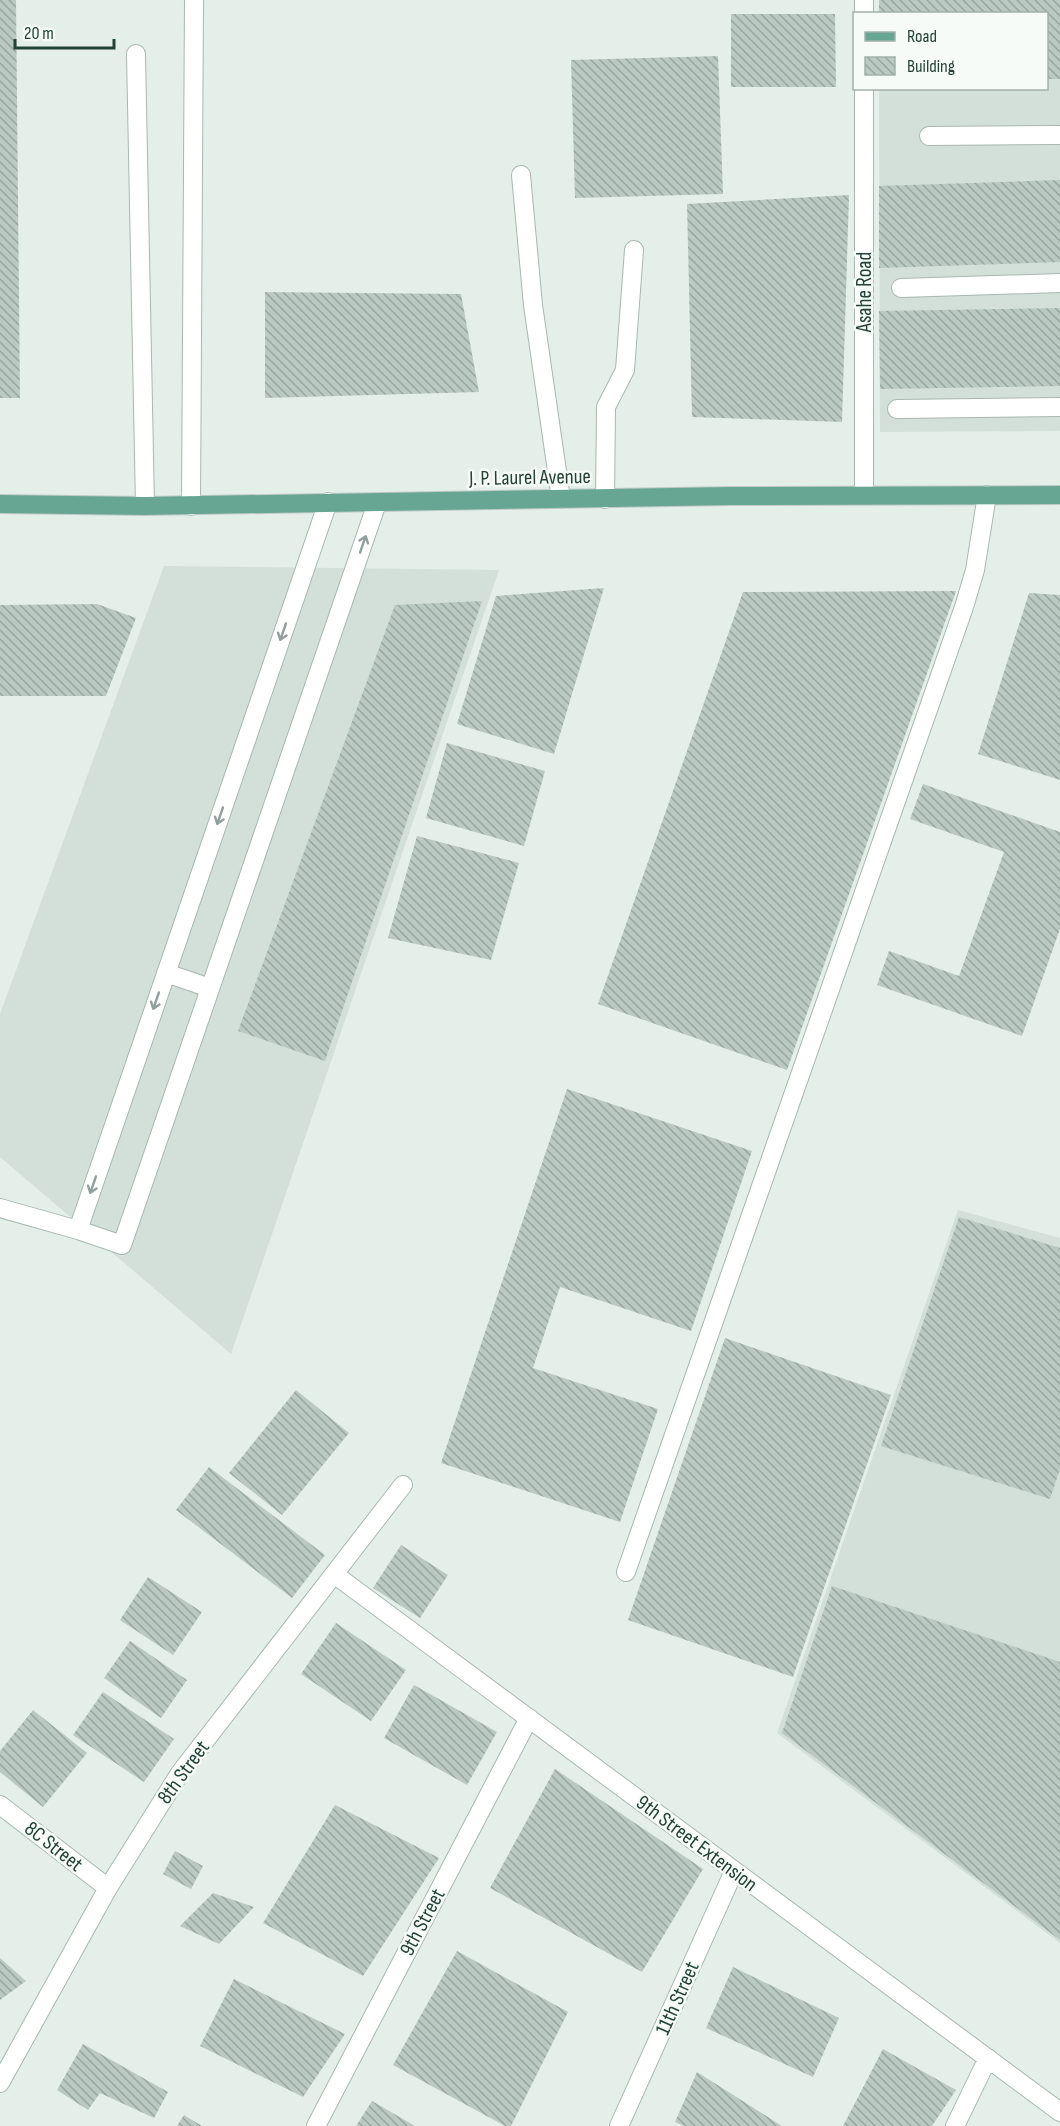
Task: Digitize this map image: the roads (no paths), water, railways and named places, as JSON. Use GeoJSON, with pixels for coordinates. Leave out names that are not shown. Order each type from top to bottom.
{"type":"FeatureCollection","features":[{"type":"Feature","properties":{"kind":"main road","name":"J. P. Laurel Avenue"},"geometry":{"type":"LineString","coordinates":[[0,504],[191,506],[864,495],[1060,495]]}},
{"type":"Feature","properties":{"kind":"street"},"geometry":{"type":"LineString","coordinates":[[191,506],[194,0]]}},
{"type":"Feature","properties":{"kind":"street"},"geometry":{"type":"LineString","coordinates":[[136,54],[145,506]]}},
{"type":"Feature","properties":{"kind":"street","name":"Asahe Road"},"geometry":{"type":"LineString","coordinates":[[864,90],[864,495]]}},
{"type":"Feature","properties":{"kind":"street"},"geometry":{"type":"LineString","coordinates":[[929,136],[1060,135]]}},
{"type":"Feature","properties":{"kind":"street"},"geometry":{"type":"LineString","coordinates":[[520,175],[533,305],[561,499]]}},
{"type":"Feature","properties":{"kind":"street"},"geometry":{"type":"LineString","coordinates":[[605,499],[606,407],[625,370],[634,250]]}},
{"type":"Feature","properties":{"kind":"street"},"geometry":{"type":"LineString","coordinates":[[901,288],[1060,283]]}},
{"type":"Feature","properties":{"kind":"street"},"geometry":{"type":"LineString","coordinates":[[897,409],[1060,407]]}},
{"type":"Feature","properties":{"kind":"street"},"geometry":{"type":"LineString","coordinates":[[626,1572],[964,607],[975,570],[987,495]]}},
{"type":"Feature","properties":{"kind":"street"},"geometry":{"type":"LineString","coordinates":[[78,1230],[328,502]]}},
{"type":"Feature","properties":{"kind":"street"},"geometry":{"type":"LineString","coordinates":[[0,1208],[122,1245],[377,502]]}},
{"type":"Feature","properties":{"kind":"street"},"geometry":{"type":"LineString","coordinates":[[166,973],[210,988]]}},
{"type":"Feature","properties":{"kind":"street","name":"8th Street"},"geometry":{"type":"LineString","coordinates":[[0,2083],[108,1888],[180,1773],[403,1485]]}},
{"type":"Feature","properties":{"kind":"street","name":"9th Street Extension"},"geometry":{"type":"LineString","coordinates":[[334,1574],[1060,2112]]}},
{"type":"Feature","properties":{"kind":"street","name":"9th Street"},"geometry":{"type":"LineString","coordinates":[[316,2126],[529,1718]]}},
{"type":"Feature","properties":{"kind":"street","name":"8C Street"},"geometry":{"type":"LineString","coordinates":[[0,1804],[108,1888]]}},
{"type":"Feature","properties":{"kind":"street","name":"11th Street"},"geometry":{"type":"LineString","coordinates":[[619,2126],[734,1870]]}},
{"type":"Feature","properties":{"kind":"street"},"geometry":{"type":"LineString","coordinates":[[955,2126],[988,2058]]}}]}
